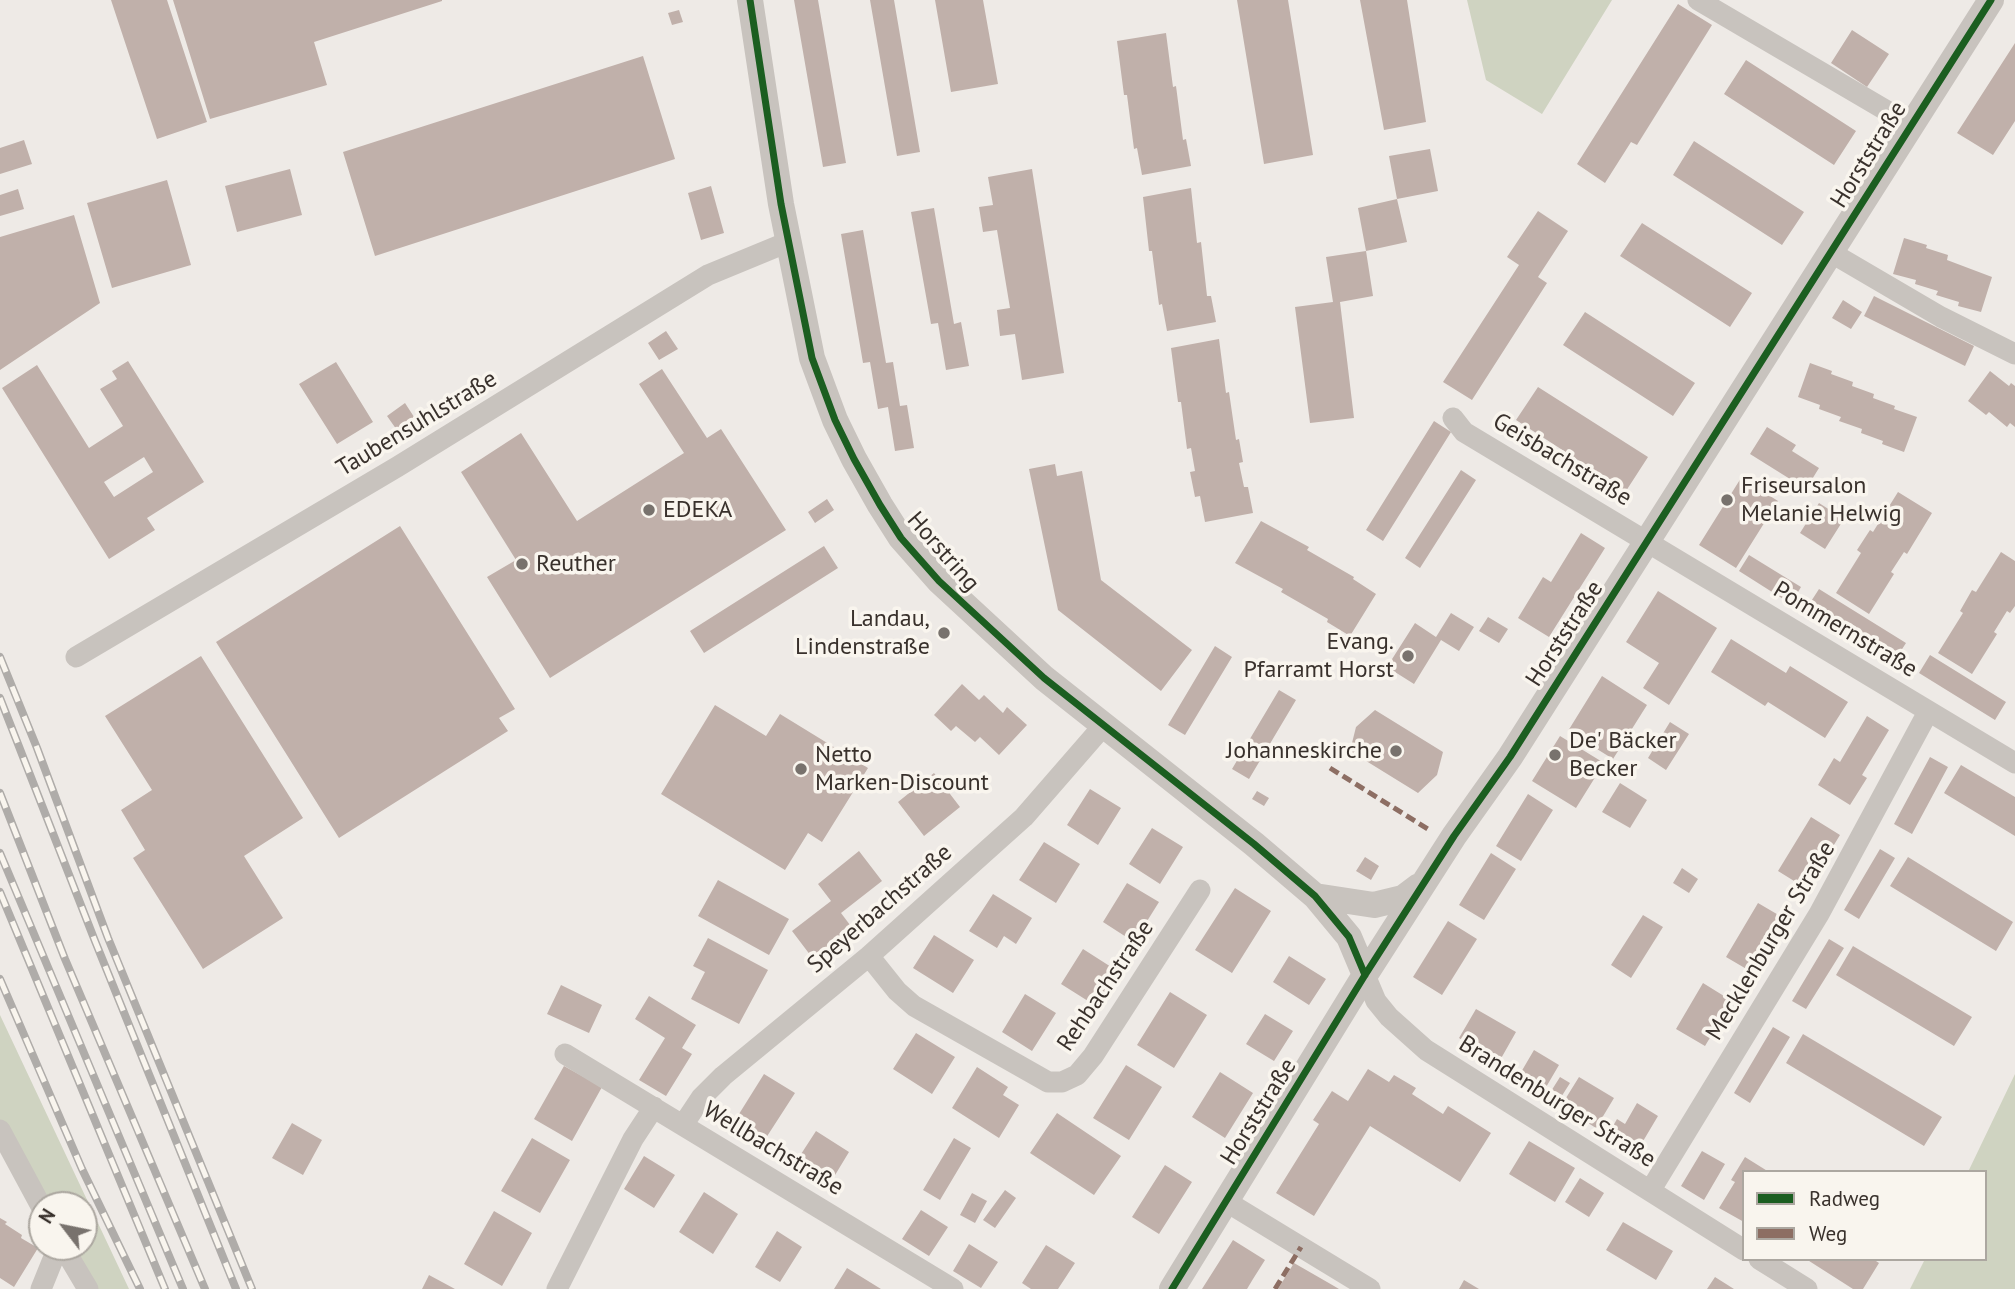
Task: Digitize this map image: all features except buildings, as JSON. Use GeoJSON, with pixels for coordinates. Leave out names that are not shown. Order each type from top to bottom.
{"type":"FeatureCollection","features":[{"type":"Feature","properties":{"kind":"street","name":"Horstring"},"geometry":{"type":"LineString","coordinates":[[750,0],[788,242],[812,358],[819,382],[854,459],[901,538],[939,581],[1044,678],[1263,851],[1315,896],[1349,937],[1365,975]]}},
{"type":"Feature","properties":{"kind":"street"},"geometry":{"type":"LineString","coordinates":[[1698,0],[1911,125]]}},
{"type":"Feature","properties":{"kind":"street","name":"Horststraße"},"geometry":{"type":"LineString","coordinates":[[1172,1289],[1365,975],[1510,757],[1991,0]]}},
{"type":"Feature","properties":{"kind":"street","name":"Taubensuhlstraße"},"geometry":{"type":"LineString","coordinates":[[76,657],[397,467],[708,275],[788,242]]}},
{"type":"Feature","properties":{"kind":"street"},"geometry":{"type":"LineString","coordinates":[[1830,252],[1941,317],[2015,354]]}},
{"type":"Feature","properties":{"kind":"street","name":"Geisbachstraße"},"geometry":{"type":"LineString","coordinates":[[1453,418],[1464,432],[1647,541]]}},
{"type":"Feature","properties":{"kind":"street","name":"Pommernstraße"},"geometry":{"type":"LineString","coordinates":[[1647,541],[2015,763]]}},
{"type":"Feature","properties":{"kind":"street","name":"Mecklenburger Straße"},"geometry":{"type":"LineString","coordinates":[[1650,1191],[1819,914],[1888,791],[1928,712]]}},
{"type":"Feature","properties":{"kind":"street","name":"Speyerbachstraße"},"geometry":{"type":"LineString","coordinates":[[683,1125],[701,1098],[723,1076],[869,956],[1024,817],[1104,725]]}},
{"type":"Feature","properties":{"kind":"street"},"geometry":{"type":"LineString","coordinates":[[1315,896],[1364,905],[1383,904],[1403,898],[1424,883]]}},
{"type":"Feature","properties":{"kind":"street","name":"Rehbachstraße"},"geometry":{"type":"LineString","coordinates":[[869,956],[892,986],[914,1006],[1048,1083],[1062,1082],[1077,1075],[1093,1056],[1200,890]]}},
{"type":"Feature","properties":{"kind":"street","name":"Brandenburger Straße"},"geometry":{"type":"LineString","coordinates":[[1365,975],[1381,1008],[1412,1040],[1450,1067],[1742,1249]]}},
{"type":"Feature","properties":{"kind":"street","name":"Wellbachstraße"},"geometry":{"type":"LineString","coordinates":[[565,1054],[953,1289]]}},
{"type":"Feature","properties":{"kind":"street"},"geometry":{"type":"LineString","coordinates":[[557,1289],[633,1139],[654,1107]]}},
{"type":"Feature","properties":{"kind":"street"},"geometry":{"type":"LineString","coordinates":[[0,1130],[33,1191]]}},
{"type":"Feature","properties":{"kind":"street"},"geometry":{"type":"LineString","coordinates":[[1227,1202],[1370,1289]]}},
{"type":"Feature","properties":{"kind":"street"},"geometry":{"type":"LineString","coordinates":[[40,1289],[54,1261]]}},
{"type":"Feature","properties":{"kind":"street"},"geometry":{"type":"LineString","coordinates":[[70,1261],[88,1289]]}},
{"type":"Feature","properties":{"kind":"street"},"geometry":{"type":"LineString","coordinates":[[1762,1261],[1807,1289]]}},
{"type":"Feature","properties":{"kind":"green space"},"geometry":{"type":"Polygon","coordinates":[[[1467,0],[1612,0],[1542,114],[1486,80],[1467,0]]]}},
{"type":"Feature","properties":{"kind":"green space"},"geometry":{"type":"Polygon","coordinates":[[[0,1015],[83,1191],[33,1191],[0,1140],[0,1015]]]}},
{"type":"Feature","properties":{"kind":"green space"},"geometry":{"type":"Polygon","coordinates":[[[2015,1074],[2015,1289],[1910,1289],[1924,1261],[1987,1261],[1987,1170],[1969,1170],[2015,1074]]]}},
{"type":"Feature","properties":{"kind":"green space"},"geometry":{"type":"Polygon","coordinates":[[[98,1223],[129,1289],[91,1289],[74,1261],[98,1261],[98,1223]]]}},
{"type":"Feature","properties":{"kind":"railway"},"geometry":{"type":"LineString","coordinates":[[0,657],[108,938],[252,1289]]}},
{"type":"Feature","properties":{"kind":"railway"},"geometry":{"type":"LineString","coordinates":[[0,698],[236,1289]]}},
{"type":"Feature","properties":{"kind":"railway"},"geometry":{"type":"LineString","coordinates":[[0,793],[65,959],[205,1289]]}},
{"type":"Feature","properties":{"kind":"railway"},"geometry":{"type":"LineString","coordinates":[[0,853],[183,1289]]}},
{"type":"Feature","properties":{"kind":"railway"},"geometry":{"type":"LineString","coordinates":[[0,892],[165,1289]]}},
{"type":"Feature","properties":{"kind":"railway"},"geometry":{"type":"LineString","coordinates":[[0,979],[82,1169],[140,1289]]}},
{"type":"Feature","properties":{"kind":"marked path"},"geometry":{"type":"LineString","coordinates":[[1330,768],[1431,831]]}},
{"type":"Feature","properties":{"kind":"marked path"},"geometry":{"type":"LineString","coordinates":[[1275,1289],[1301,1247]]}},
{"type":"Feature","properties":{"kind":"cycle path"},"geometry":{"type":"LineString","coordinates":[[750,0],[781,204],[812,358],[835,420],[880,505],[901,538],[939,581],[1044,678],[1254,844],[1315,896],[1349,937],[1365,975]]}},
{"type":"Feature","properties":{"kind":"cycle path"},"geometry":{"type":"LineString","coordinates":[[1172,1289],[1365,975],[1454,836],[1510,757],[1991,0]]}},
{"type":"Feature","properties":{"kind":"place","name":"Friseursalon Melanie Helwig"},"geometry":{"type":"Point","coordinates":[1727,500]}},
{"type":"Feature","properties":{"kind":"place","name":"EDEKA"},"geometry":{"type":"Point","coordinates":[649,510]}},
{"type":"Feature","properties":{"kind":"place","name":"Reuther"},"geometry":{"type":"Point","coordinates":[522,564]}},
{"type":"Feature","properties":{"kind":"place","name":"Landau, Lindenstraße"},"geometry":{"type":"Point","coordinates":[944,633]}},
{"type":"Feature","properties":{"kind":"place","name":"Evang. Pfarramt Horst"},"geometry":{"type":"Point","coordinates":[1408,656]}},
{"type":"Feature","properties":{"kind":"place","name":"Johanneskirche"},"geometry":{"type":"Point","coordinates":[1396,751]}},
{"type":"Feature","properties":{"kind":"place","name":"De' Bäcker Becker"},"geometry":{"type":"Point","coordinates":[1555,755]}},
{"type":"Feature","properties":{"kind":"place","name":"Netto Marken-Discount"},"geometry":{"type":"Point","coordinates":[801,769]}}]}
